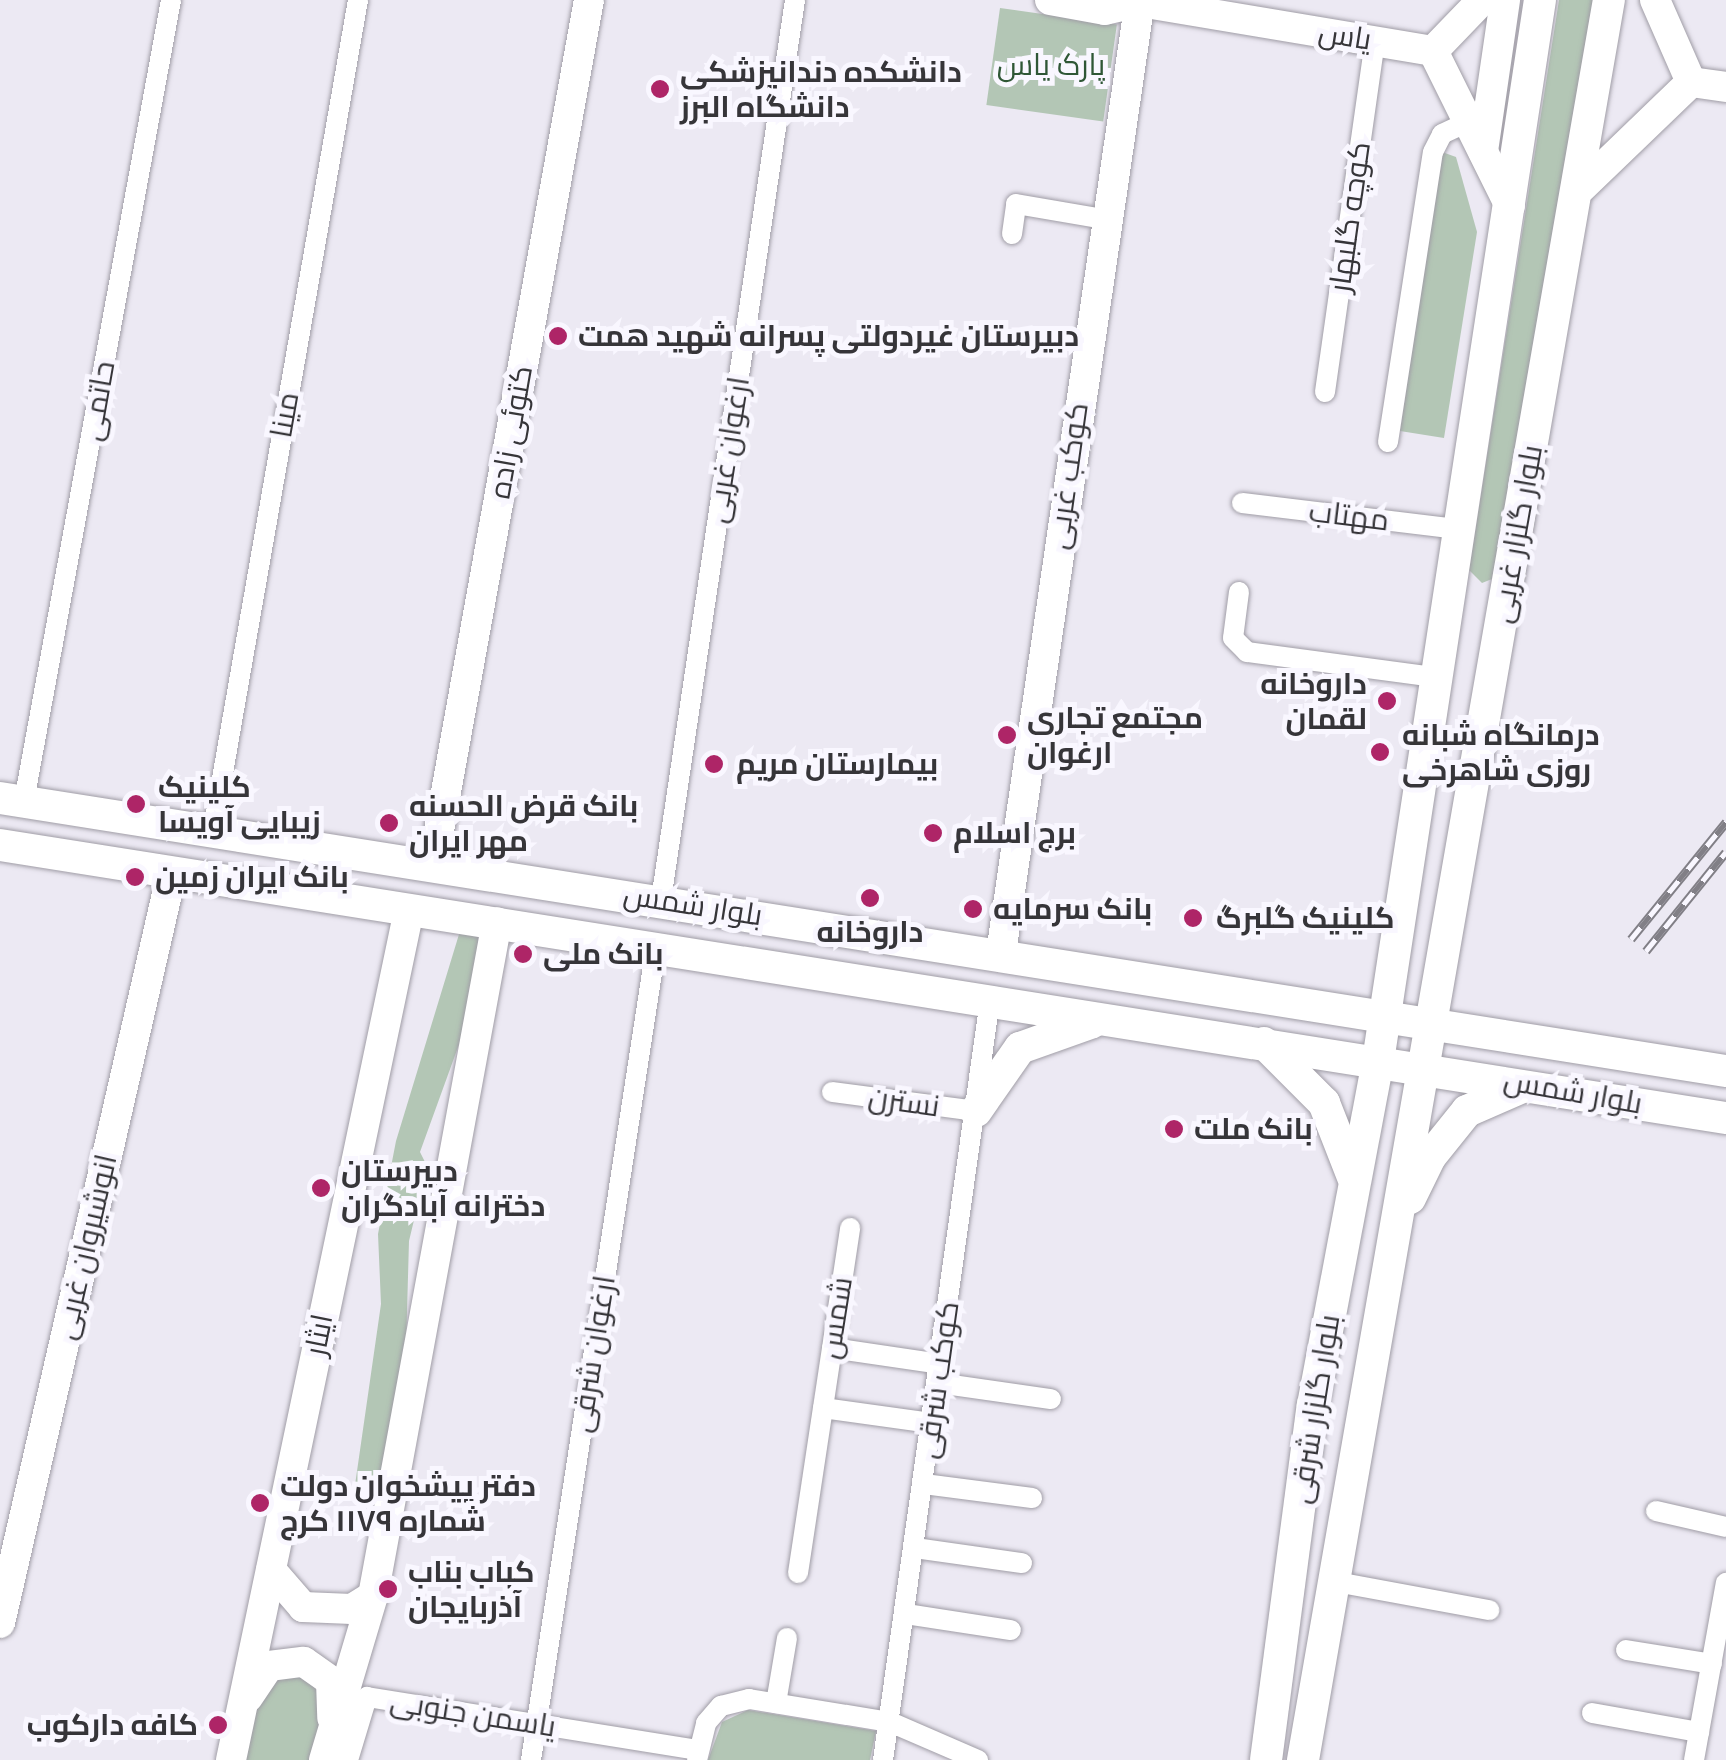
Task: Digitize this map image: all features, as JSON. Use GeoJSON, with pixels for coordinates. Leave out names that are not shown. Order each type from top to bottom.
{"type":"FeatureCollection","features":[{"type":"Feature","properties":{"kind":"main road","name":"بلوار گلزار غربی"},"geometry":{"type":"LineString","coordinates":[[1378,1061],[1456,529],[1540,0]]}},
{"type":"Feature","properties":{"kind":"main road","name":"بلوار گلزار غربی"},"geometry":{"type":"LineString","coordinates":[[1421,1067],[1580,188],[1609,0]]}},
{"type":"Feature","properties":{"kind":"main road"},"geometry":{"type":"LineString","coordinates":[[1450,571],[1456,592],[1479,602],[1507,586]]}},
{"type":"Feature","properties":{"kind":"main road"},"geometry":{"type":"LineString","coordinates":[[1436,661],[1470,637],[1495,653]]}},
{"type":"Feature","properties":{"kind":"main road","name":"بلوار شمس"},"geometry":{"type":"LineString","coordinates":[[12,799],[1726,1071]]}},
{"type":"Feature","properties":{"kind":"main road","name":"بلوار شمس"},"geometry":{"type":"LineString","coordinates":[[0,845],[160,886],[496,922],[1726,1118]]}},
{"type":"Feature","properties":{"kind":"main road"},"geometry":{"type":"LineString","coordinates":[[976,1111],[1020,1048],[1044,1035],[1112,1019]]}},
{"type":"Feature","properties":{"kind":"main road"},"geometry":{"type":"LineString","coordinates":[[1264,1043],[1324,1103],[1355,1185]]}},
{"type":"Feature","properties":{"kind":"main road","name":"بلوار گلزار شرقی"},"geometry":{"type":"LineString","coordinates":[[1266,1760],[1313,1405],[1378,1061]]}},
{"type":"Feature","properties":{"kind":"main road","name":"بلوار گلزار شرقی"},"geometry":{"type":"LineString","coordinates":[[1303,1760],[1348,1526],[1421,1067]]}},
{"type":"Feature","properties":{"kind":"main road"},"geometry":{"type":"LineString","coordinates":[[1393,1240],[1448,1130],[1488,1097],[1532,1085]]}},
{"type":"Feature","properties":{"kind":"main road"},"geometry":{"type":"LineString","coordinates":[[1313,1405],[1322,1433],[1334,1441],[1358,1432],[1366,1417]]}},
{"type":"Feature","properties":{"kind":"main road"},"geometry":{"type":"LineString","coordinates":[[1297,1522],[1306,1492],[1324,1480],[1343,1489],[1348,1526]]}},
{"type":"Feature","properties":{"kind":"street","name":"حاتمی"},"geometry":{"type":"LineString","coordinates":[[12,799],[171,0]]}},
{"type":"Feature","properties":{"kind":"street","name":"مینا"},"geometry":{"type":"LineString","coordinates":[[213,830],[358,0]]}},
{"type":"Feature","properties":{"kind":"street","name":"کتوئی زاده"},"geometry":{"type":"LineString","coordinates":[[433,864],[590,0]]}},
{"type":"Feature","properties":{"kind":"street","name":"ارغوان غربی"},"geometry":{"type":"LineString","coordinates":[[660,900],[795,0]]}},
{"type":"Feature","properties":{"kind":"street","name":"یاس"},"geometry":{"type":"LineString","coordinates":[[1050,0],[1105,10],[1139,1],[1433,51]]}},
{"type":"Feature","properties":{"kind":"street"},"geometry":{"type":"LineString","coordinates":[[1482,0],[1433,51],[1510,206]]}},
{"type":"Feature","properties":{"kind":"street"},"geometry":{"type":"LineString","coordinates":[[1482,151],[1505,0]]}},
{"type":"Feature","properties":{"kind":"street"},"geometry":{"type":"LineString","coordinates":[[1655,0],[1691,82]]}},
{"type":"Feature","properties":{"kind":"street","name":"کوکب غربی"},"geometry":{"type":"LineString","coordinates":[[1001,954],[1104,218],[1139,1]]}},
{"type":"Feature","properties":{"kind":"street","name":"کوچه گلبهار"},"geometry":{"type":"LineString","coordinates":[[1325,392],[1375,42]]}},
{"type":"Feature","properties":{"kind":"street"},"geometry":{"type":"LineString","coordinates":[[1580,188],[1691,82]]}},
{"type":"Feature","properties":{"kind":"street"},"geometry":{"type":"LineString","coordinates":[[1691,82],[1726,87]]}},
{"type":"Feature","properties":{"kind":"street"},"geometry":{"type":"LineString","coordinates":[[1388,442],[1436,140],[1468,122]]}},
{"type":"Feature","properties":{"kind":"street"},"geometry":{"type":"LineString","coordinates":[[1012,234],[1016,204],[1104,218]]}},
{"type":"Feature","properties":{"kind":"street","name":"مهتاب"},"geometry":{"type":"LineString","coordinates":[[1242,503],[1456,529]]}},
{"type":"Feature","properties":{"kind":"street"},"geometry":{"type":"LineString","coordinates":[[1239,592],[1232,638],[1247,652],[1436,661]]}},
{"type":"Feature","properties":{"kind":"street","name":"انوشیروان غربی"},"geometry":{"type":"LineString","coordinates":[[0,1545],[160,886]]}},
{"type":"Feature","properties":{"kind":"street","name":"انوشیروان غربی"},"geometry":{"type":"LineString","coordinates":[[0,1623],[160,886]]}},
{"type":"Feature","properties":{"kind":"street","name":"ایثار"},"geometry":{"type":"LineString","coordinates":[[231,1760],[409,910]]}},
{"type":"Feature","properties":{"kind":"street"},"geometry":{"type":"LineString","coordinates":[[334,1754],[373,1596],[496,922]]}},
{"type":"Feature","properties":{"kind":"street","name":"ارغوان شرقی"},"geometry":{"type":"LineString","coordinates":[[530,1760],[656,947]]}},
{"type":"Feature","properties":{"kind":"street","name":"کوکب شرقی"},"geometry":{"type":"LineString","coordinates":[[883,1760],[990,1000]]}},
{"type":"Feature","properties":{"kind":"street","name":"نسترن"},"geometry":{"type":"LineString","coordinates":[[832,1092],[976,1111]]}},
{"type":"Feature","properties":{"kind":"street","name":"شمس"},"geometry":{"type":"LineString","coordinates":[[798,1573],[850,1228]]}},
{"type":"Feature","properties":{"kind":"street"},"geometry":{"type":"LineString","coordinates":[[832,1348],[1051,1399]]}},
{"type":"Feature","properties":{"kind":"street"},"geometry":{"type":"LineString","coordinates":[[823,1408],[931,1423]]}},
{"type":"Feature","properties":{"kind":"street"},"geometry":{"type":"LineString","coordinates":[[924,1484],[1032,1498]]}},
{"type":"Feature","properties":{"kind":"street"},"geometry":{"type":"LineString","coordinates":[[1656,1512],[1726,1527]]}},
{"type":"Feature","properties":{"kind":"street"},"geometry":{"type":"LineString","coordinates":[[915,1548],[1022,1563]]}},
{"type":"Feature","properties":{"kind":"street"},"geometry":{"type":"LineString","coordinates":[[271,1570],[283,1592],[315,1610],[352,1609],[373,1596]]}},
{"type":"Feature","properties":{"kind":"street"},"geometry":{"type":"LineString","coordinates":[[1336,1582],[1489,1610]]}},
{"type":"Feature","properties":{"kind":"street"},"geometry":{"type":"LineString","coordinates":[[1694,1760],[1726,1583]]}},
{"type":"Feature","properties":{"kind":"street"},"geometry":{"type":"LineString","coordinates":[[906,1614],[1010,1630]]}},
{"type":"Feature","properties":{"kind":"street"},"geometry":{"type":"LineString","coordinates":[[776,1703],[787,1638]]}},
{"type":"Feature","properties":{"kind":"street"},"geometry":{"type":"LineString","coordinates":[[1626,1650],[1712,1664]]}},
{"type":"Feature","properties":{"kind":"street"},"geometry":{"type":"LineString","coordinates":[[241,1710],[269,1666],[304,1662],[330,1681],[334,1754]]}},
{"type":"Feature","properties":{"kind":"street","name":"یاسمن جنوبی"},"geometry":{"type":"LineString","coordinates":[[334,1754],[367,1697],[697,1755]]}},
{"type":"Feature","properties":{"kind":"street"},"geometry":{"type":"LineString","coordinates":[[697,1755],[720,1706],[749,1698],[890,1722],[978,1760]]}},
{"type":"Feature","properties":{"kind":"street"},"geometry":{"type":"LineString","coordinates":[[1704,1705],[1726,1708]]}},
{"type":"Feature","properties":{"kind":"street"},"geometry":{"type":"LineString","coordinates":[[1592,1713],[1699,1732]]}},
{"type":"Feature","properties":{"kind":"green space"},"geometry":{"type":"Polygon","coordinates":[[[1559,0],[1593,0],[1492,579],[1482,583],[1469,570],[1559,0]]]}},
{"type":"Feature","properties":{"kind":"green space","name":"پارک یاس"},"geometry":{"type":"Polygon","coordinates":[[[1000,8],[1117,24],[1103,121],[986,105],[1000,8]]]}},
{"type":"Feature","properties":{"kind":"green space"},"geometry":{"type":"Polygon","coordinates":[[[1442,152],[1456,157],[1477,232],[1444,438],[1400,431],[1442,152]]]}},
{"type":"Feature","properties":{"kind":"green space"},"geometry":{"type":"Polygon","coordinates":[[[460,931],[489,935],[470,1014],[420,1152],[427,1166],[409,1241],[406,1348],[382,1490],[363,1494],[355,1485],[381,1304],[378,1234],[396,1141],[460,931]]]}},
{"type":"Feature","properties":{"kind":"green space"},"geometry":{"type":"Polygon","coordinates":[[[303,1673],[324,1698],[313,1760],[238,1760],[247,1715],[274,1675],[303,1673]]]}},
{"type":"Feature","properties":{"kind":"green space"},"geometry":{"type":"Polygon","coordinates":[[[748,1710],[876,1731],[870,1760],[708,1760],[722,1722],[748,1710]]]}},
{"type":"Feature","properties":{"kind":"railway"},"geometry":{"type":"LineString","coordinates":[[1631,939],[1726,822]]}},
{"type":"Feature","properties":{"kind":"railway"},"geometry":{"type":"LineString","coordinates":[[1646,951],[1726,852]]}},
{"type":"Feature","properties":{"kind":"place","name":"دانشکده دندانپزشکی دانشگاه البرز"},"geometry":{"type":"Point","coordinates":[660,89]}},
{"type":"Feature","properties":{"kind":"place","name":"دبیرستان غیردولتی پسرانه شهید همت"},"geometry":{"type":"Point","coordinates":[558,336]}},
{"type":"Feature","properties":{"kind":"place","name":"داروخانه لقمان"},"geometry":{"type":"Point","coordinates":[1387,701]}},
{"type":"Feature","properties":{"kind":"place","name":"مجتمع تجاری ارغوان"},"geometry":{"type":"Point","coordinates":[1007,735]}},
{"type":"Feature","properties":{"kind":"place","name":"درمانگاه شبانه روزی شاهرخی"},"geometry":{"type":"Point","coordinates":[1380,752]}},
{"type":"Feature","properties":{"kind":"place","name":"بیمارستان مریم"},"geometry":{"type":"Point","coordinates":[714,764]}},
{"type":"Feature","properties":{"kind":"place","name":"کلینیک زیبایی آویسا"},"geometry":{"type":"Point","coordinates":[136,804]}},
{"type":"Feature","properties":{"kind":"place","name":"بانک قرض الحسنه مهر ایران"},"geometry":{"type":"Point","coordinates":[389,823]}},
{"type":"Feature","properties":{"kind":"place","name":"برج اسلام"},"geometry":{"type":"Point","coordinates":[933,833]}},
{"type":"Feature","properties":{"kind":"place","name":"بانک ایران زمین"},"geometry":{"type":"Point","coordinates":[135,877]}},
{"type":"Feature","properties":{"kind":"place","name":"داروخانه"},"geometry":{"type":"Point","coordinates":[870,898]}},
{"type":"Feature","properties":{"kind":"place","name":"بانک سرمایه"},"geometry":{"type":"Point","coordinates":[973,909]}},
{"type":"Feature","properties":{"kind":"place","name":"کلینیک گلبرگ"},"geometry":{"type":"Point","coordinates":[1193,918]}},
{"type":"Feature","properties":{"kind":"place","name":"بانک ملی"},"geometry":{"type":"Point","coordinates":[523,954]}},
{"type":"Feature","properties":{"kind":"place","name":"بانک ملت"},"geometry":{"type":"Point","coordinates":[1174,1129]}},
{"type":"Feature","properties":{"kind":"place","name":"دبيرستان دخترانه آبادگران"},"geometry":{"type":"Point","coordinates":[321,1188]}},
{"type":"Feature","properties":{"kind":"place","name":"دفتر پیشخوان دولت شماره ۱۱۷۹ کرج"},"geometry":{"type":"Point","coordinates":[260,1503]}},
{"type":"Feature","properties":{"kind":"place","name":"کباب بناب آذربايجان"},"geometry":{"type":"Point","coordinates":[388,1589]}},
{"type":"Feature","properties":{"kind":"place","name":"کافه دارکوب"},"geometry":{"type":"Point","coordinates":[218,1725]}}]}
